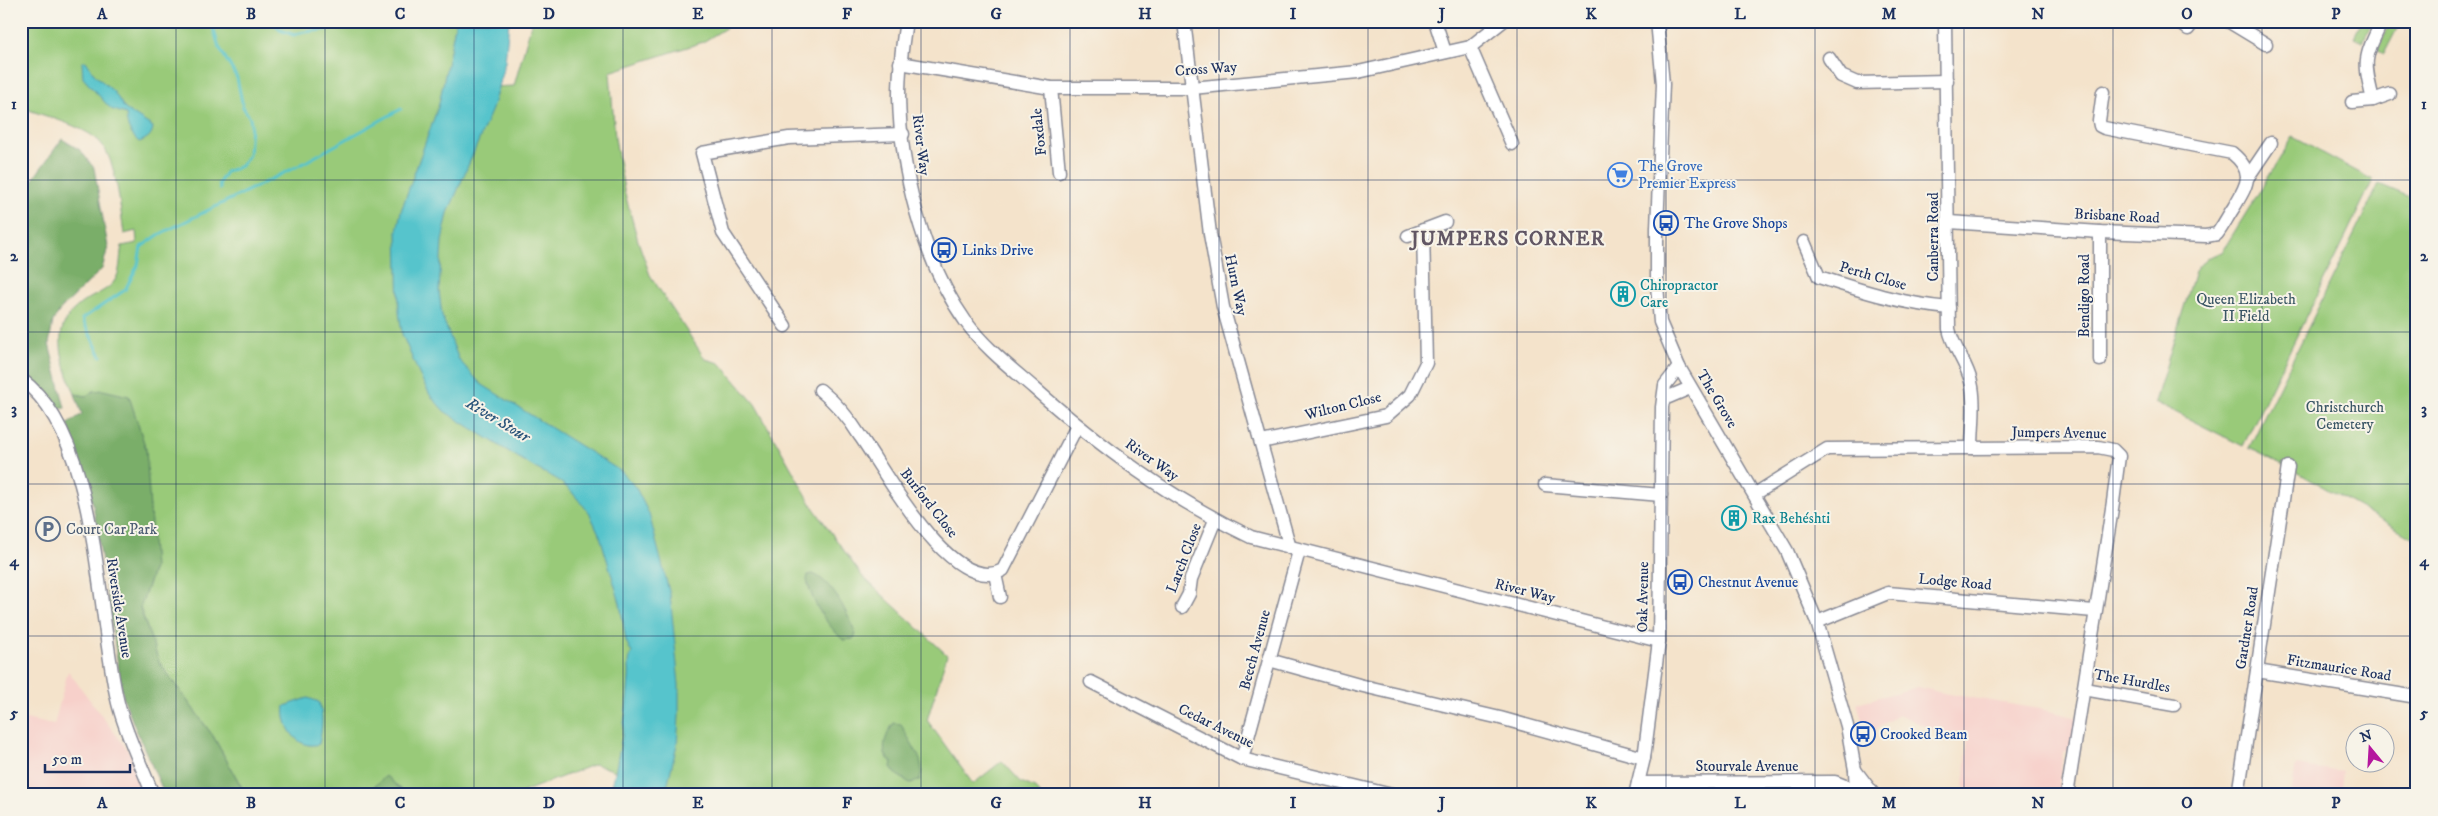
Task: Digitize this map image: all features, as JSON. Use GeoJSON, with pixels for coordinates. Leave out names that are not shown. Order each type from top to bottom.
{"type":"FeatureCollection","features":[{"type":"Feature","properties":{"kind":"street","name":"River Way"},"geometry":{"type":"LineString","coordinates":[[906,21],[900,63],[899,98],[909,182],[923,233],[944,286],[966,323],[996,355],[1077,426],[1158,487],[1216,520],[1251,537],[1659,641]]}},
{"type":"Feature","properties":{"kind":"street","name":"Hurn Way"},"geometry":{"type":"LineString","coordinates":[[1184,21],[1210,234],[1223,306],[1261,442],[1295,549]]}},
{"type":"Feature","properties":{"kind":"street"},"geometry":{"type":"LineString","coordinates":[[1435,21],[1444,52]]}},
{"type":"Feature","properties":{"kind":"street","name":"Cross Way"},"geometry":{"type":"LineString","coordinates":[[900,63],[1051,88],[1192,88],[1358,72],[1470,47],[1503,21]]}},
{"type":"Feature","properties":{"kind":"street","name":"The Grove"},"geometry":{"type":"LineString","coordinates":[[1657,21],[1663,84],[1657,228],[1660,322],[1690,388],[1755,494],[1787,551],[1817,622],[1847,726],[1855,770],[1856,792]]}},
{"type":"Feature","properties":{"kind":"street","name":"Canberra Road"},"geometry":{"type":"LineString","coordinates":[[1946,21],[1950,222],[1949,329],[1952,343],[1968,371],[1972,384],[1972,448]]}},
{"type":"Feature","properties":{"kind":"street"},"geometry":{"type":"LineString","coordinates":[[2178,21],[2188,29],[2194,21]]}},
{"type":"Feature","properties":{"kind":"street"},"geometry":{"type":"LineString","coordinates":[[2228,21],[2266,44]]}},
{"type":"Feature","properties":{"kind":"street"},"geometry":{"type":"LineString","coordinates":[[2372,100],[2365,60],[2382,21]]}},
{"type":"Feature","properties":{"kind":"street"},"geometry":{"type":"LineString","coordinates":[[1470,47],[1512,144]]}},
{"type":"Feature","properties":{"kind":"street"},"geometry":{"type":"LineString","coordinates":[[1829,58],[1841,76],[1857,83],[1947,81]]}},
{"type":"Feature","properties":{"kind":"street","name":"Foxdale"},"geometry":{"type":"LineString","coordinates":[[1051,88],[1059,172]]}},
{"type":"Feature","properties":{"kind":"street"},"geometry":{"type":"LineString","coordinates":[[2103,92],[2100,126],[2232,153],[2240,160],[2248,177]]}},
{"type":"Feature","properties":{"kind":"street"},"geometry":{"type":"LineString","coordinates":[[2352,102],[2372,100],[2390,94]]}},
{"type":"Feature","properties":{"kind":"street"},"geometry":{"type":"LineString","coordinates":[[786,326],[722,233],[702,153],[790,138],[903,134]]}},
{"type":"Feature","properties":{"kind":"street","name":"Brisbane Road"},"geometry":{"type":"LineString","coordinates":[[1950,222],[2100,232],[2206,236],[2217,234],[2245,189],[2248,177],[2271,143]]}},
{"type":"Feature","properties":{"kind":"street"},"geometry":{"type":"LineString","coordinates":[[1408,236],[1444,222]]}},
{"type":"Feature","properties":{"kind":"street","name":"Wilton Close"},"geometry":{"type":"LineString","coordinates":[[1261,442],[1386,416],[1410,395],[1426,364],[1422,230]]}},
{"type":"Feature","properties":{"kind":"street","name":"Bendigo Road"},"geometry":{"type":"LineString","coordinates":[[2100,232],[2100,360]]}},
{"type":"Feature","properties":{"kind":"street","name":"Perth Close"},"geometry":{"type":"LineString","coordinates":[[1804,242],[1815,281],[1917,305],[1949,308]]}},
{"type":"Feature","properties":{"kind":"street","name":"Oak Avenue"},"geometry":{"type":"LineString","coordinates":[[1636,789],[1644,758],[1659,641],[1665,386],[1679,367]]}},
{"type":"Feature","properties":{"kind":"street","name":"Riverside Avenue"},"geometry":{"type":"LineString","coordinates":[[21,379],[34,389],[60,423],[65,437],[82,493],[100,584],[118,703],[153,795]]}},
{"type":"Feature","properties":{"kind":"street"},"geometry":{"type":"LineString","coordinates":[[1664,399],[1690,388]]}},
{"type":"Feature","properties":{"kind":"street","name":"Burford Close"},"geometry":{"type":"LineString","coordinates":[[820,390],[836,403],[934,541],[966,569],[980,574],[994,574]]}},
{"type":"Feature","properties":{"kind":"street"},"geometry":{"type":"LineString","coordinates":[[1000,597],[994,574],[1003,570],[1077,426]]}},
{"type":"Feature","properties":{"kind":"street","name":"Jumpers Avenue"},"geometry":{"type":"LineString","coordinates":[[1755,494],[1827,449],[2098,447],[2113,450],[2119,456],[2067,795]]}},
{"type":"Feature","properties":{"kind":"street","name":"Gardner Road"},"geometry":{"type":"LineString","coordinates":[[2238,795],[2288,467]]}},
{"type":"Feature","properties":{"kind":"street"},"geometry":{"type":"LineString","coordinates":[[1545,485],[1661,495]]}},
{"type":"Feature","properties":{"kind":"street","name":"Larch Close"},"geometry":{"type":"LineString","coordinates":[[1182,607],[1189,594],[1191,579],[1216,520]]}},
{"type":"Feature","properties":{"kind":"street","name":"Beech Avenue"},"geometry":{"type":"LineString","coordinates":[[1242,759],[1269,660],[1295,549]]}},
{"type":"Feature","properties":{"kind":"street","name":"Lodge Road"},"geometry":{"type":"LineString","coordinates":[[1817,622],[1888,593],[2094,611]]}},
{"type":"Feature","properties":{"kind":"street"},"geometry":{"type":"LineString","coordinates":[[1269,660],[1359,685],[1500,718],[1644,758]]}},
{"type":"Feature","properties":{"kind":"street","name":"Fitzmaurice Road"},"geometry":{"type":"LineString","coordinates":[[2257,671],[2417,697]]}},
{"type":"Feature","properties":{"kind":"street","name":"Cedar Avenue"},"geometry":{"type":"LineString","coordinates":[[1091,682],[1242,759],[1392,795]]}},
{"type":"Feature","properties":{"kind":"street","name":"The Hurdles"},"geometry":{"type":"LineString","coordinates":[[2084,690],[2174,705]]}},
{"type":"Feature","properties":{"kind":"street","name":"The Grove"},"geometry":{"type":"LineString","coordinates":[[1855,770],[1874,795]]}},
{"type":"Feature","properties":{"kind":"street"},"geometry":{"type":"LineString","coordinates":[[1714,795],[1717,782]]}},
{"type":"Feature","properties":{"kind":"street","name":"Stourvale Avenue"},"geometry":{"type":"LineString","coordinates":[[1636,789],[1717,782],[1835,782],[1856,792]]}},
{"type":"Feature","properties":{"kind":"shaded area"},"geometry":{"type":"Polygon","coordinates":[[[68,671],[135,760],[146,795],[21,795],[21,718],[54,725],[68,671]]]}},
{"type":"Feature","properties":{"kind":"shaded area"},"geometry":{"type":"Polygon","coordinates":[[[1918,687],[2079,718],[2074,752],[2063,751],[2058,793],[2007,795],[1964,788],[1968,737],[1943,734],[1898,714],[1867,736],[1857,703],[1918,687]]]}},
{"type":"Feature","properties":{"kind":"shaded area"},"geometry":{"type":"Polygon","coordinates":[[[2296,765],[2343,772],[2340,795],[2291,795],[2296,765]]]}},
{"type":"Feature","properties":{"kind":"green space"},"geometry":{"type":"Polygon","coordinates":[[[21,21],[456,21],[443,89],[514,86],[532,21],[737,21],[703,42],[610,72],[615,138],[624,190],[638,241],[650,275],[705,359],[720,363],[755,404],[813,507],[862,576],[947,655],[927,720],[973,784],[1002,761],[1021,782],[1035,788],[1041,795],[675,795],[675,791],[595,764],[523,792],[521,795],[408,795],[386,777],[359,795],[246,795],[213,736],[159,662],[140,608],[154,567],[94,391],[86,396],[75,394],[63,360],[61,337],[63,326],[69,315],[82,303],[105,290],[113,283],[119,270],[122,246],[137,243],[136,231],[124,234],[114,172],[105,149],[99,141],[83,130],[21,107],[21,21]]]}},
{"type":"Feature","properties":{"kind":"green space"},"geometry":{"type":"Polygon","coordinates":[[[2362,21],[2373,21],[2363,41],[2354,37],[2362,21]]]}},
{"type":"Feature","properties":{"kind":"green space"},"geometry":{"type":"Polygon","coordinates":[[[2391,21],[2401,21],[2384,54],[2377,50],[2391,21]]]}},
{"type":"Feature","properties":{"kind":"green space","name":"Queen Elizabeth II Field"},"geometry":{"type":"Polygon","coordinates":[[[2293,137],[2373,180],[2243,446],[2155,402],[2195,271],[2206,258],[2222,252],[2293,137]]]}},
{"type":"Feature","properties":{"kind":"green space"},"geometry":{"type":"Polygon","coordinates":[[[62,139],[80,150],[94,168],[108,247],[102,269],[60,310],[53,321],[49,344],[65,408],[55,410],[37,386],[21,373],[21,182],[28,186],[62,139]]]}},
{"type":"Feature","properties":{"kind":"green space","name":"Christchurch Cemetery"},"geometry":{"type":"Polygon","coordinates":[[[2379,184],[2417,200],[2417,540],[2288,467],[2249,448],[2379,184]]]}},
{"type":"Feature","properties":{"kind":"green space"},"geometry":{"type":"Polygon","coordinates":[[[103,390],[129,396],[146,449],[154,568],[140,608],[159,662],[213,736],[246,795],[165,795],[123,697],[93,504],[68,424],[82,414],[75,394],[86,396],[94,391],[103,390]]]}},
{"type":"Feature","properties":{"kind":"green space"},"geometry":{"type":"Polygon","coordinates":[[[813,574],[827,584],[839,600],[856,635],[853,639],[843,640],[821,613],[807,580],[808,575],[813,574]]]}},
{"type":"Feature","properties":{"kind":"green space"},"geometry":{"type":"Polygon","coordinates":[[[894,723],[901,724],[917,752],[922,767],[919,781],[910,783],[897,775],[891,767],[892,762],[885,754],[886,738],[894,723]]]}},
{"type":"Feature","properties":{"kind":"green space"},"geometry":{"type":"Polygon","coordinates":[[[386,776],[405,795],[359,795],[370,790],[386,776]]]}},
{"type":"Feature","properties":{"kind":"water","name":"River Stour"},"geometry":{"type":"Polygon","coordinates":[[[456,21],[509,21],[505,62],[492,109],[448,213],[442,241],[439,291],[442,316],[459,360],[481,384],[622,472],[636,488],[649,514],[670,595],[679,685],[677,744],[665,795],[610,795],[624,723],[629,662],[632,653],[626,641],[620,603],[600,536],[589,512],[569,489],[555,478],[535,468],[444,411],[430,395],[402,334],[399,312],[397,231],[401,211],[439,104],[456,21]]]}},
{"type":"Feature","properties":{"kind":"water"},"geometry":{"type":"Polygon","coordinates":[[[86,61],[94,74],[114,92],[125,109],[153,127],[149,137],[139,142],[129,130],[126,114],[111,109],[83,78],[82,62],[86,61]]]}},
{"type":"Feature","properties":{"kind":"water"},"geometry":{"type":"Polygon","coordinates":[[[308,698],[319,702],[321,707],[322,723],[319,744],[304,744],[298,740],[293,735],[286,721],[285,706],[308,698]]]}},
{"type":"Feature","properties":{"kind":"waterway"},"geometry":{"type":"LineString","coordinates":[[211,21],[219,47],[237,78],[243,107],[250,118],[251,124],[249,155],[241,166],[226,172],[219,183],[220,189]]}},
{"type":"Feature","properties":{"kind":"waterway"},"geometry":{"type":"LineString","coordinates":[[273,21],[280,30],[294,35],[325,30],[342,21]]}},
{"type":"Feature","properties":{"kind":"waterway"},"geometry":{"type":"LineString","coordinates":[[101,356],[82,319],[125,290],[138,265],[141,247],[160,234],[300,165],[401,109]]}},
{"type":"Feature","properties":{"kind":"place","name":"The Grove Premier Express"},"geometry":{"type":"Point","coordinates":[1620,175]}},
{"type":"Feature","properties":{"kind":"place","name":"The Grove Shops"},"geometry":{"type":"Point","coordinates":[1666,223]}},
{"type":"Feature","properties":{"kind":"place","name":"Links Drive"},"geometry":{"type":"Point","coordinates":[944,250]}},
{"type":"Feature","properties":{"kind":"place","name":"Chiropractor Care"},"geometry":{"type":"Point","coordinates":[1623,294]}},
{"type":"Feature","properties":{"kind":"place","name":"Rax Behéshti"},"geometry":{"type":"Point","coordinates":[1734,518]}},
{"type":"Feature","properties":{"kind":"place","name":"Court Car Park"},"geometry":{"type":"Point","coordinates":[48,529]}},
{"type":"Feature","properties":{"kind":"place","name":"Chestnut Avenue"},"geometry":{"type":"Point","coordinates":[1680,582]}},
{"type":"Feature","properties":{"kind":"place","name":"Crooked Beam"},"geometry":{"type":"Point","coordinates":[1863,734]}},
{"type":"Feature","properties":{"kind":"district","name":"JUMPERS CORNER"},"geometry":{"type":"Point","coordinates":[1508,239]}}]}
